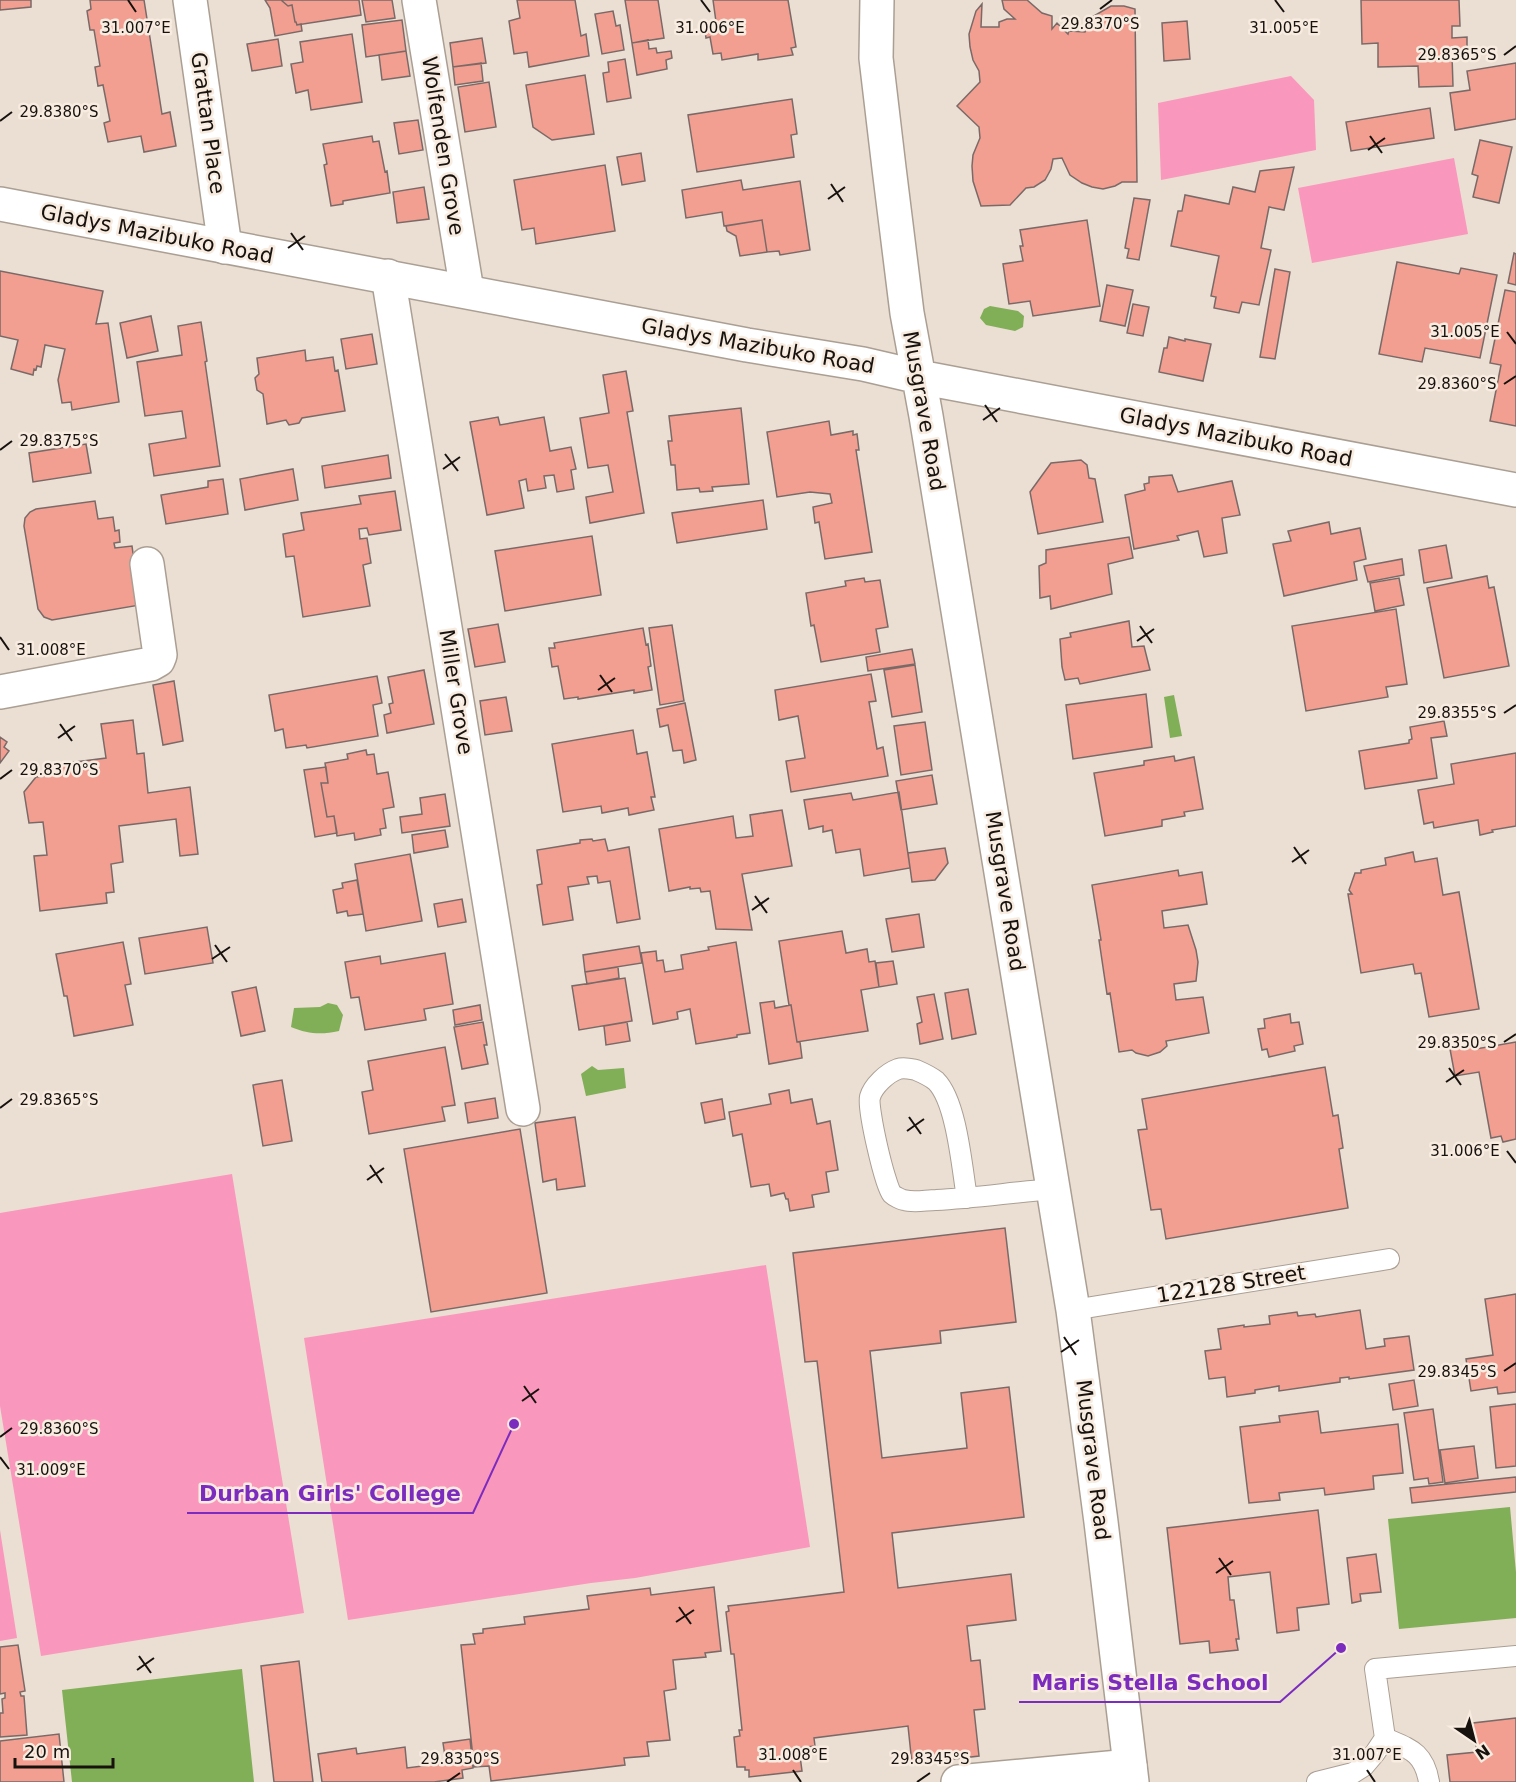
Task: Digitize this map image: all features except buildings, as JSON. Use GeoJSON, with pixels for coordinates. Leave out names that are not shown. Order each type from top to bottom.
{"type":"FeatureCollection","features":[{"type":"Feature","properties":{"kind":"street","name":"Grattan Place"},"geometry":{"type":"LineString","coordinates":[[190,0],[225,247]]}},
{"type":"Feature","properties":{"kind":"street","name":"Wolfenden Grove"},"geometry":{"type":"LineString","coordinates":[[419,0],[467,291]]}},
{"type":"Feature","properties":{"kind":"street","name":"Musgrave Road"},"geometry":{"type":"LineString","coordinates":[[877,0],[876,58],[907,314],[1073,1310],[1131,1774]]}},
{"type":"Feature","properties":{"kind":"street","name":"Gladys Mazibuko Road"},"geometry":{"type":"LineString","coordinates":[[0,204],[747,345],[863,363],[919,377],[1516,490]]}},
{"type":"Feature","properties":{"kind":"street","name":"Miller Grove"},"geometry":{"type":"LineString","coordinates":[[388,276],[523,1109]]}},
{"type":"Feature","properties":{"kind":"street"},"geometry":{"type":"LineString","coordinates":[[0,692],[151,664],[158,660],[160,655],[147,564]]}},
{"type":"Feature","properties":{"kind":"street"},"geometry":{"type":"LineString","coordinates":[[958,1782],[1131,1774]]}},
{"type":"Feature","properties":{"kind":"lane"},"geometry":{"type":"LineString","coordinates":[[967,1198],[955,1126],[947,1099],[937,1082],[925,1074],[911,1069],[899,1069],[876,1086],[869,1098],[869,1112],[892,1194],[904,1200],[967,1198],[1054,1189]]}},
{"type":"Feature","properties":{"kind":"lane","name":"122128 Street"},"geometry":{"type":"LineString","coordinates":[[1073,1310],[1389,1259]]}},
{"type":"Feature","properties":{"kind":"lane"},"geometry":{"type":"LineString","coordinates":[[1317,1782],[1358,1770],[1375,1754],[1384,1738],[1375,1670],[1516,1656]]}},
{"type":"Feature","properties":{"kind":"lane"},"geometry":{"type":"LineString","coordinates":[[1384,1738],[1414,1752],[1423,1761],[1429,1782]]}},
{"type":"Feature","properties":{"kind":"shaded area"},"geometry":{"type":"Polygon","coordinates":[[[1291,76],[1314,100],[1316,150],[1161,180],[1158,103],[1291,76]]]}},
{"type":"Feature","properties":{"kind":"shaded area"},"geometry":{"type":"Polygon","coordinates":[[[1454,158],[1468,234],[1312,263],[1298,188],[1454,158]]]}},
{"type":"Feature","properties":{"kind":"shaded area"},"geometry":{"type":"Polygon","coordinates":[[[990,306],[1018,311],[1024,316],[1023,327],[1015,331],[986,325],[980,318],[984,309],[990,306]]]}},
{"type":"Feature","properties":{"kind":"shaded area"},"geometry":{"type":"Polygon","coordinates":[[[1174,695],[1182,736],[1170,738],[1164,697],[1174,695]]]}},
{"type":"Feature","properties":{"kind":"shaded area"},"geometry":{"type":"Polygon","coordinates":[[[328,1003],[337,1005],[343,1015],[339,1031],[315,1033],[291,1027],[294,1008],[320,1007],[328,1003]]]}},
{"type":"Feature","properties":{"kind":"shaded area"},"geometry":{"type":"Polygon","coordinates":[[[592,1066],[598,1070],[624,1068],[626,1088],[586,1096],[581,1074],[592,1066]]]}},
{"type":"Feature","properties":{"kind":"shaded area"},"geometry":{"type":"Polygon","coordinates":[[[232,1174],[304,1613],[41,1656],[0,1406],[0,1213],[232,1174]]]}},
{"type":"Feature","properties":{"kind":"shaded area"},"geometry":{"type":"Polygon","coordinates":[[[766,1265],[810,1547],[635,1578],[348,1620],[304,1338],[766,1265]]]}},
{"type":"Feature","properties":{"kind":"shaded area"},"geometry":{"type":"Polygon","coordinates":[[[1510,1507],[1516,1572],[1516,1618],[1399,1629],[1388,1519],[1510,1507]]]}},
{"type":"Feature","properties":{"kind":"shaded area"},"geometry":{"type":"Polygon","coordinates":[[[0,1530],[17,1638],[0,1641],[0,1530]]]}},
{"type":"Feature","properties":{"kind":"shaded area"},"geometry":{"type":"Polygon","coordinates":[[[242,1669],[254,1782],[72,1782],[62,1690],[242,1669]]]}},
{"type":"Feature","properties":{"kind":"place","name":"Durban Girls' College"},"geometry":{"type":"Point","coordinates":[514,1424]}},
{"type":"Feature","properties":{"kind":"place","name":"Maris Stella School"},"geometry":{"type":"Point","coordinates":[1341,1648]}}]}
